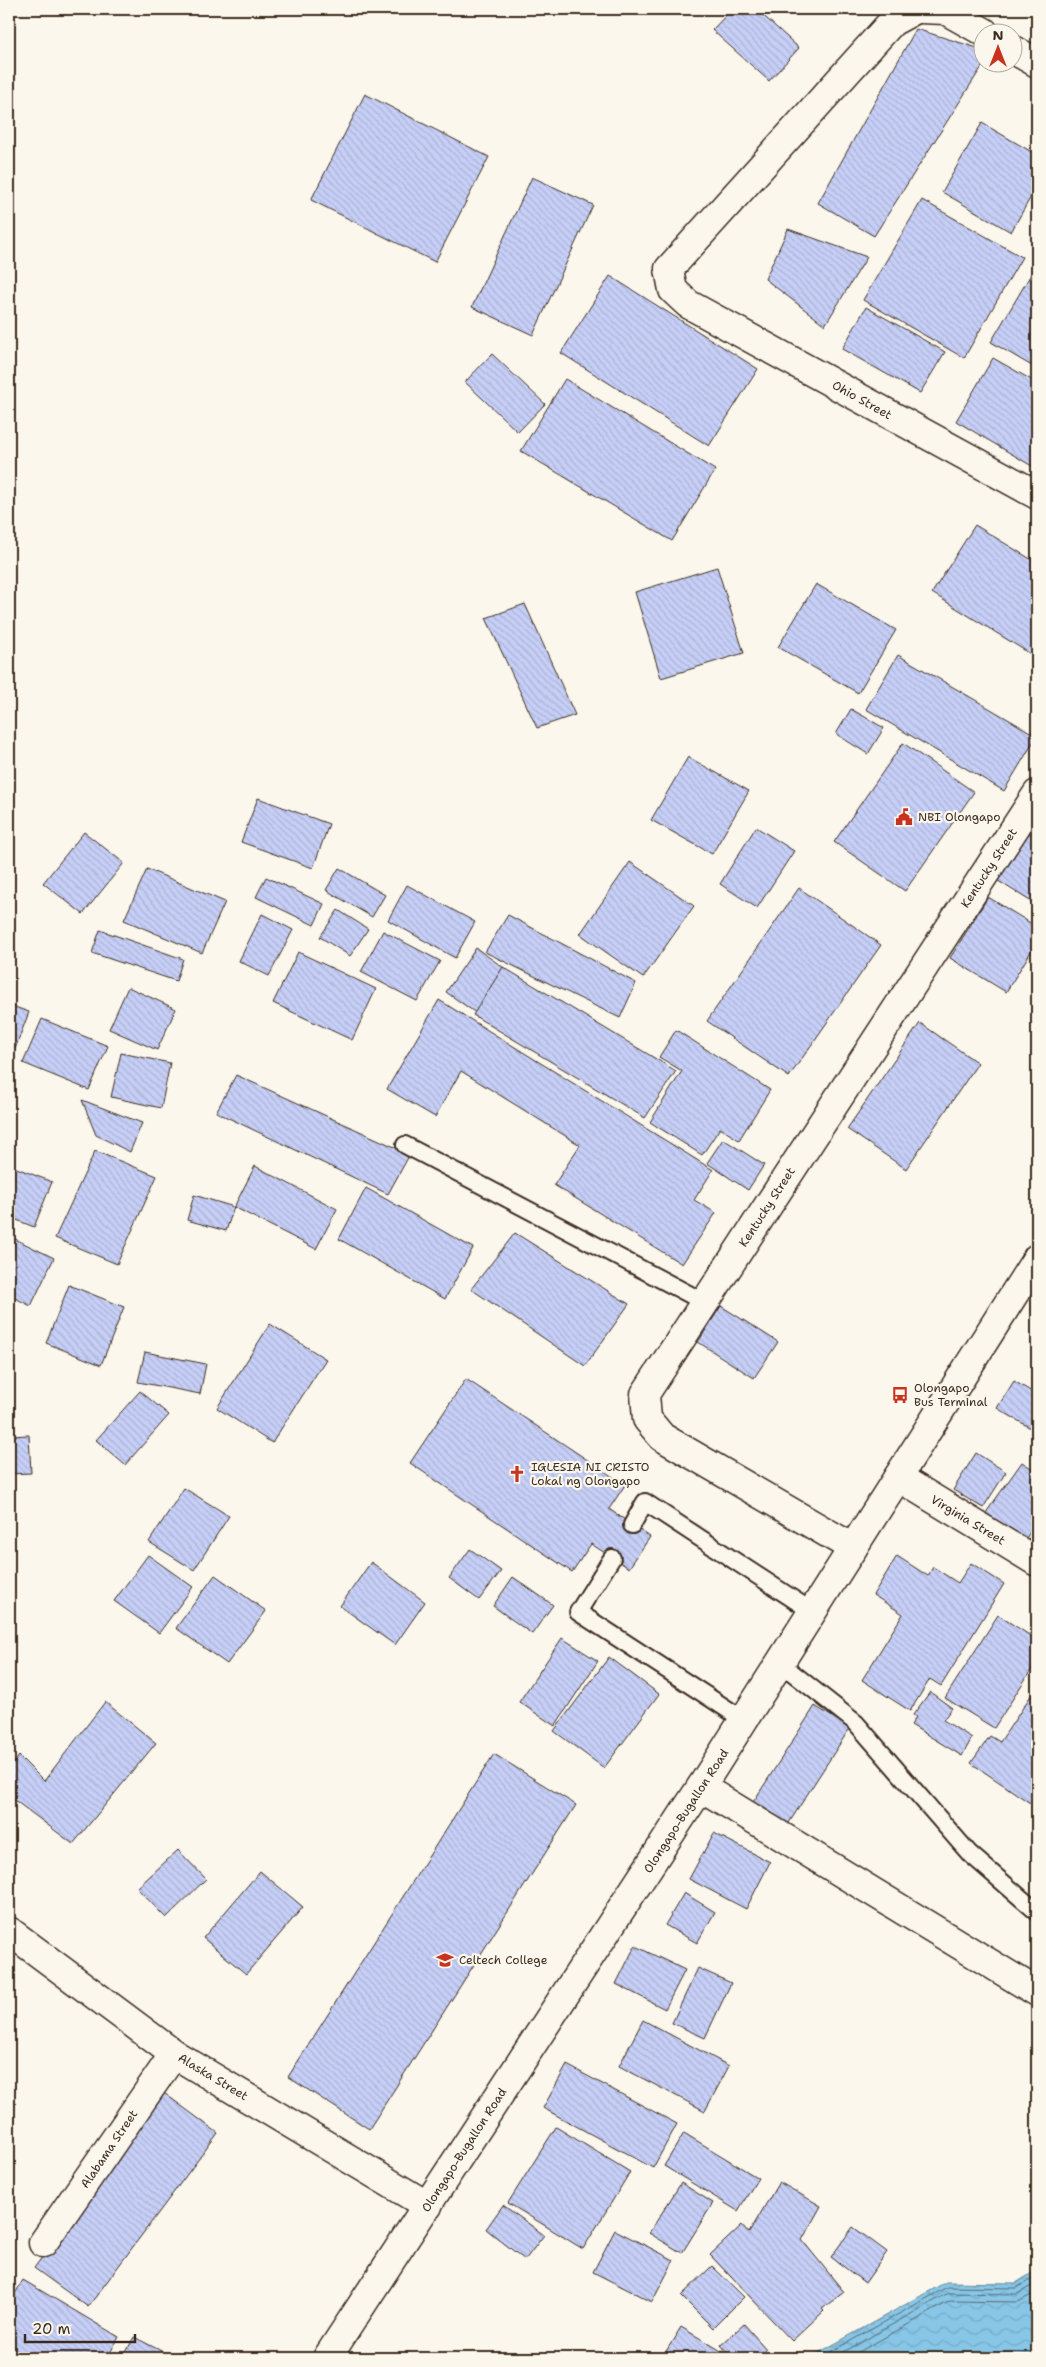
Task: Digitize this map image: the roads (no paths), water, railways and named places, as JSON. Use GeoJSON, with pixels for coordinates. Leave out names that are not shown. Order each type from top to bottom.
{"type":"FeatureCollection","features":[{"type":"Feature","properties":{"kind":"street","name":"Ohio Street"},"geometry":{"type":"LineString","coordinates":[[916,9],[892,22],[669,269],[673,290],[688,304],[1037,495]]}},
{"type":"Feature","properties":{"kind":"street"},"geometry":{"type":"LineString","coordinates":[[921,9],[945,10],[974,26]]}},
{"type":"Feature","properties":{"kind":"street"},"geometry":{"type":"LineString","coordinates":[[1024,56],[1037,63]]}},
{"type":"Feature","properties":{"kind":"street","name":"Kentucky Street"},"geometry":{"type":"LineString","coordinates":[[853,1548],[662,1437],[647,1419],[645,1394],[1037,794]]}},
{"type":"Feature","properties":{"kind":"street","name":"Olongapo-Bugallon Road"},"geometry":{"type":"LineString","coordinates":[[327,2358],[701,1787],[1037,1258]]}},
{"type":"Feature","properties":{"kind":"street","name":"Virginia Street"},"geometry":{"type":"LineString","coordinates":[[898,1477],[1037,1562]]}},
{"type":"Feature","properties":{"kind":"street"},"geometry":{"type":"LineString","coordinates":[[701,1787],[1037,1992]]}},
{"type":"Feature","properties":{"kind":"street","name":"Alaska Street"},"geometry":{"type":"LineString","coordinates":[[9,1932],[174,2054],[428,2206]]}},
{"type":"Feature","properties":{"kind":"street","name":"Alabama Street"},"geometry":{"type":"LineString","coordinates":[[43,2243],[174,2054]]}},
{"type":"Feature","properties":{"kind":"lane"},"geometry":{"type":"LineString","coordinates":[[405,1145],[704,1302]]}},
{"type":"Feature","properties":{"kind":"lane"},"geometry":{"type":"LineString","coordinates":[[632,1525],[645,1502],[813,1612]]}},
{"type":"Feature","properties":{"kind":"lane"},"geometry":{"type":"LineString","coordinates":[[612,1558],[578,1612],[744,1720]]}},
{"type":"Feature","properties":{"kind":"lane"},"geometry":{"type":"LineString","coordinates":[[780,1663],[856,1723],[969,1853],[1037,1912]]}},
{"type":"Feature","properties":{"kind":"water"},"geometry":{"type":"Polygon","coordinates":[[[1037,2270],[1037,2358],[809,2358],[946,2282],[1016,2283],[1037,2270]]]}},
{"type":"Feature","properties":{"kind":"place","name":"NBI Olongapo"},"geometry":{"type":"Point","coordinates":[904,817]}},
{"type":"Feature","properties":{"kind":"place","name":"Olongapo Bus Terminal"},"geometry":{"type":"Point","coordinates":[900,1395]}},
{"type":"Feature","properties":{"kind":"place","name":"IGLESIA NI CRISTO Lokal ng Olongapo"},"geometry":{"type":"Point","coordinates":[517,1474]}},
{"type":"Feature","properties":{"kind":"place","name":"Celtech College"},"geometry":{"type":"Point","coordinates":[445,1960]}}]}
